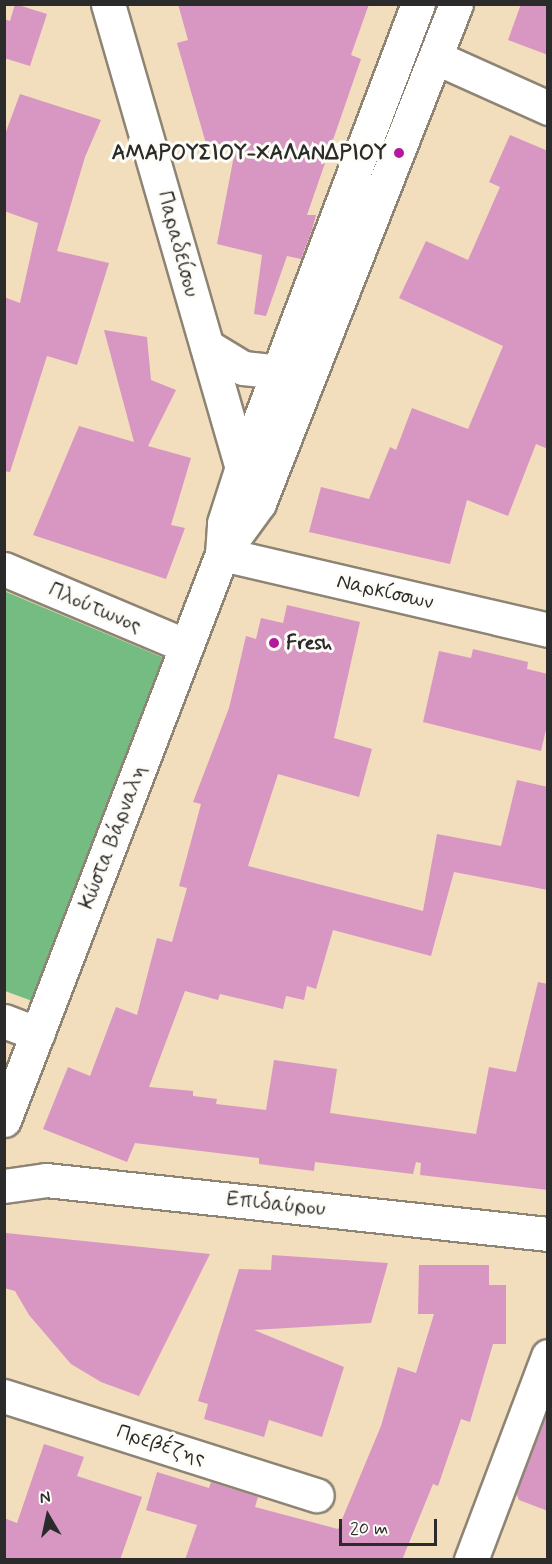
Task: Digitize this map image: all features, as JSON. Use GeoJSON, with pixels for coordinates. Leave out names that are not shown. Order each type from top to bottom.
{"type":"FeatureCollection","features":[{"type":"Feature","properties":{"kind":"street","name":"Παραδείσου"},"geometry":{"type":"LineString","coordinates":[[108,4],[242,467]]}},
{"type":"Feature","properties":{"kind":"street","name":"Κώστα Βάρναλη"},"geometry":{"type":"LineString","coordinates":[[222,554],[224,523],[242,467],[418,4]]}},
{"type":"Feature","properties":{"kind":"street","name":"Κώστα Βάρναλη"},"geometry":{"type":"LineString","coordinates":[[4,1120],[222,554],[259,503],[320,356],[456,4]]}},
{"type":"Feature","properties":{"kind":"street"},"geometry":{"type":"LineString","coordinates":[[437,58],[548,108]]}},
{"type":"Feature","properties":{"kind":"street"},"geometry":{"type":"LineString","coordinates":[[207,346],[243,368],[279,372],[320,356]]}},
{"type":"Feature","properties":{"kind":"street","name":"Ναρκίσσων"},"geometry":{"type":"LineString","coordinates":[[222,554],[548,630]]}},
{"type":"Feature","properties":{"kind":"street","name":"Πλούτωνος"},"geometry":{"type":"LineString","coordinates":[[4,569],[186,646]]}},
{"type":"Feature","properties":{"kind":"street"},"geometry":{"type":"LineString","coordinates":[[4,1022],[38,1034]]}},
{"type":"Feature","properties":{"kind":"street"},"geometry":{"type":"LineString","coordinates":[[4,1160],[24,1175],[46,1180]]}},
{"type":"Feature","properties":{"kind":"street","name":"Επιδαύρου"},"geometry":{"type":"LineString","coordinates":[[4,1186],[46,1180],[548,1234]]}},
{"type":"Feature","properties":{"kind":"street"},"geometry":{"type":"LineString","coordinates":[[471,1560],[548,1356]]}},
{"type":"Feature","properties":{"kind":"street","name":"Πρεβέζης"},"geometry":{"type":"LineString","coordinates":[[4,1396],[317,1495]]}},
{"type":"Feature","properties":{"kind":"green space"},"geometry":{"type":"Polygon","coordinates":[[[4,591],[164,658],[35,1002],[5,991],[4,591]]]}},
{"type":"Feature","properties":{"kind":"building"},"geometry":{"type":"Polygon","coordinates":[[[15,4],[47,14],[30,66],[4,58],[4,19],[10,21],[15,4]]]}},
{"type":"Feature","properties":{"kind":"building"},"geometry":{"type":"Polygon","coordinates":[[[178,4],[369,4],[351,55],[361,59],[307,215],[316,215],[312,230],[301,259],[287,256],[266,316],[254,314],[262,255],[217,244],[237,140],[207,147],[177,43],[188,40],[178,4]]]}},
{"type":"Feature","properties":{"kind":"building"},"geometry":{"type":"Polygon","coordinates":[[[521,4],[548,4],[548,55],[508,40],[521,4]]]}},
{"type":"Feature","properties":{"kind":"building"},"geometry":{"type":"Polygon","coordinates":[[[20,94],[101,120],[85,157],[57,251],[109,263],[77,365],[47,356],[10,472],[4,471],[4,297],[20,303],[38,223],[4,211],[4,137],[20,94]]]}},
{"type":"Feature","properties":{"kind":"building"},"geometry":{"type":"Polygon","coordinates":[[[510,135],[548,151],[548,449],[536,444],[508,516],[467,500],[450,564],[309,532],[321,487],[369,499],[390,447],[396,450],[412,408],[468,429],[503,346],[399,298],[426,241],[468,260],[500,187],[489,182],[510,135]]]}},
{"type":"Feature","properties":{"kind":"building"},"geometry":{"type":"Polygon","coordinates":[[[104,330],[147,337],[151,380],[176,390],[148,446],[191,458],[171,525],[185,528],[166,579],[33,535],[79,426],[134,442],[104,330]]]}},
{"type":"Feature","properties":{"kind":"building"},"geometry":{"type":"Polygon","coordinates":[[[287,605],[360,622],[334,738],[372,749],[359,797],[278,774],[248,866],[423,911],[437,834],[501,846],[517,780],[548,787],[548,890],[454,872],[431,956],[333,930],[316,989],[307,986],[304,1000],[286,996],[283,1009],[220,994],[218,1000],[185,991],[149,1087],[193,1091],[193,1096],[217,1099],[216,1104],[266,1110],[274,1060],[337,1069],[330,1113],[476,1134],[489,1067],[516,1072],[538,982],[548,984],[548,1190],[420,1175],[421,1163],[416,1162],[413,1174],[315,1162],[314,1171],[259,1164],[259,1158],[135,1143],[127,1162],[43,1129],[68,1067],[90,1076],[116,1007],[137,1015],[157,938],[172,942],[187,888],[179,886],[201,804],[193,802],[229,708],[246,636],[256,639],[261,618],[283,623],[287,605]]]}},
{"type":"Feature","properties":{"kind":"building"},"geometry":{"type":"Polygon","coordinates":[[[473,649],[528,662],[527,669],[548,674],[548,721],[541,751],[423,722],[439,651],[471,658],[473,649]]]}},
{"type":"Feature","properties":{"kind":"building"},"geometry":{"type":"Polygon","coordinates":[[[6,1233],[210,1254],[139,1396],[101,1382],[71,1364],[29,1315],[15,1291],[4,1288],[6,1233]]]}},
{"type":"Feature","properties":{"kind":"building"},"geometry":{"type":"Polygon","coordinates":[[[272,1255],[388,1263],[371,1323],[254,1330],[344,1367],[322,1437],[269,1420],[264,1437],[204,1419],[208,1404],[198,1401],[239,1269],[271,1270],[272,1255]]]}},
{"type":"Feature","properties":{"kind":"building"},"geometry":{"type":"Polygon","coordinates":[[[419,1265],[489,1265],[489,1285],[506,1285],[506,1344],[493,1344],[470,1422],[461,1419],[438,1486],[433,1484],[402,1560],[185,1560],[197,1525],[146,1510],[157,1472],[209,1488],[211,1482],[258,1497],[255,1507],[338,1529],[381,1426],[398,1367],[416,1373],[434,1314],[418,1314],[419,1265]]]}},
{"type":"Feature","properties":{"kind":"building"},"geometry":{"type":"Polygon","coordinates":[[[548,1410],[548,1511],[519,1500],[516,1493],[548,1410]]]}},
{"type":"Feature","properties":{"kind":"building"},"geometry":{"type":"Polygon","coordinates":[[[44,1444],[84,1457],[77,1476],[142,1497],[120,1560],[4,1560],[4,1518],[17,1523],[44,1444]]]}},
{"type":"Feature","properties":{"kind":"place","name":"ΑΜΑΡΟΥΣΙΟΥ-ΧΑΛΑΝΔΡΙΟΥ"},"geometry":{"type":"Point","coordinates":[399,153]}},
{"type":"Feature","properties":{"kind":"place","name":"Fresh"},"geometry":{"type":"Point","coordinates":[274,643]}}]}
